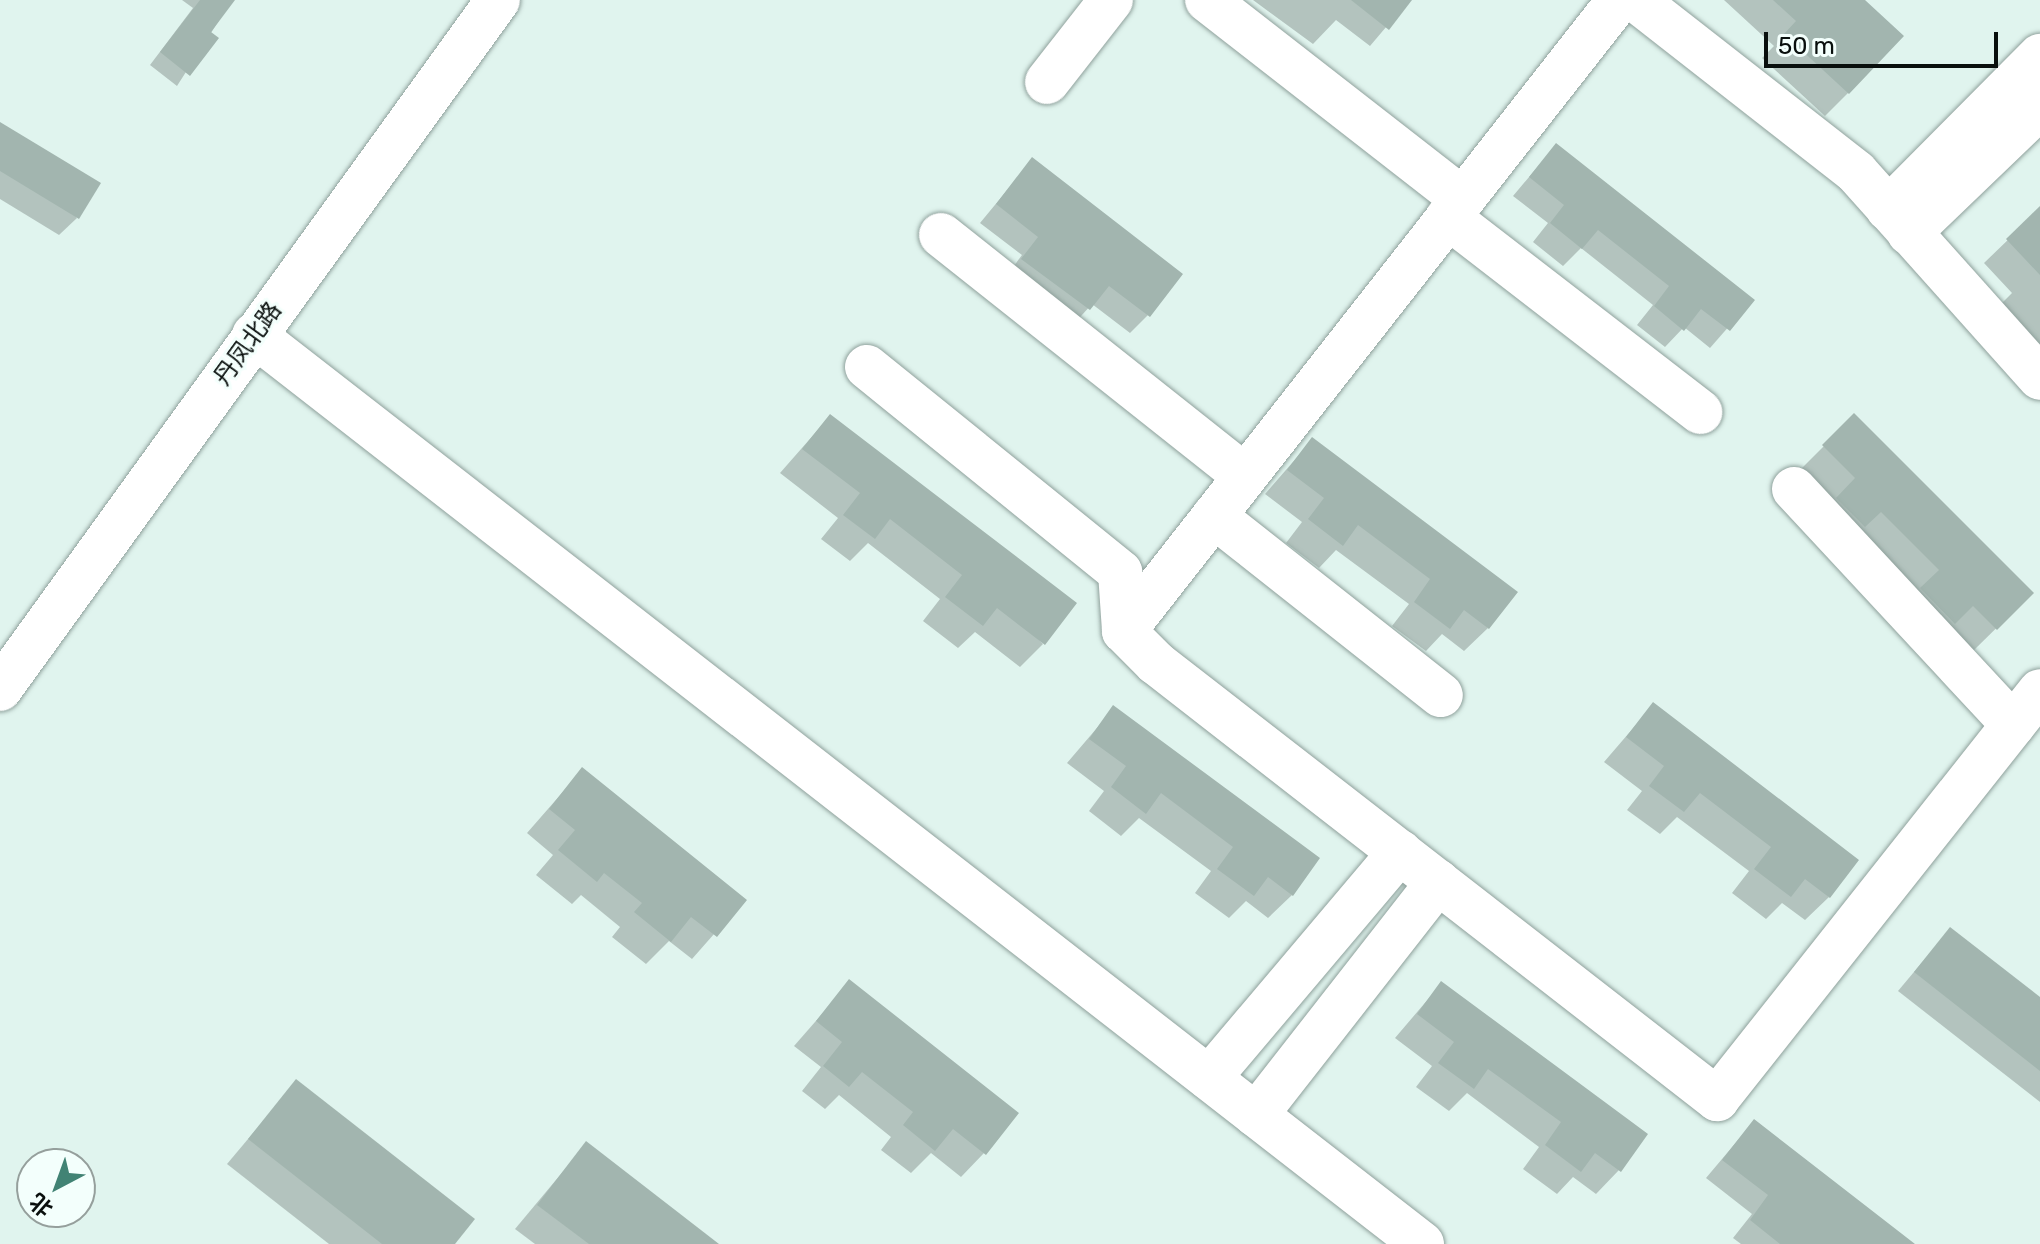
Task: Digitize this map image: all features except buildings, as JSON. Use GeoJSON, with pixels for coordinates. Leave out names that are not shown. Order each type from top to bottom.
{"type":"FeatureCollection","features":[{"type":"Feature","properties":{"kind":"street","name":"丹凤北路"},"geometry":{"type":"LineString","coordinates":[[0,689],[498,0]]}},
{"type":"Feature","properties":{"kind":"street"},"geometry":{"type":"LineString","coordinates":[[1047,82],[1111,0]]}},
{"type":"Feature","properties":{"kind":"street"},"geometry":{"type":"LineString","coordinates":[[1207,0],[1700,412]]}},
{"type":"Feature","properties":{"kind":"street"},"geometry":{"type":"LineString","coordinates":[[1124,631],[1619,0]]}},
{"type":"Feature","properties":{"kind":"street"},"geometry":{"type":"LineString","coordinates":[[1636,0],[1856,172],[2040,378]]}},
{"type":"Feature","properties":{"kind":"street"},"geometry":{"type":"LineString","coordinates":[[1899,221],[2040,56]]}},
{"type":"Feature","properties":{"kind":"street"},"geometry":{"type":"LineString","coordinates":[[1899,221],[2040,107]]}},
{"type":"Feature","properties":{"kind":"street"},"geometry":{"type":"LineString","coordinates":[[941,235],[1245,476]]}},
{"type":"Feature","properties":{"kind":"street"},"geometry":{"type":"LineString","coordinates":[[254,335],[1422,1244]]}},
{"type":"Feature","properties":{"kind":"street"},"geometry":{"type":"LineString","coordinates":[[867,367],[1120,572],[1124,631],[1156,663],[1717,1099],[2040,691]]}},
{"type":"Feature","properties":{"kind":"street"},"geometry":{"type":"LineString","coordinates":[[1794,489],[2013,725]]}},
{"type":"Feature","properties":{"kind":"street"},"geometry":{"type":"LineString","coordinates":[[1214,516],[1441,695]]}},
{"type":"Feature","properties":{"kind":"street"},"geometry":{"type":"LineString","coordinates":[[1209,1078],[1400,852]]}},
{"type":"Feature","properties":{"kind":"street"},"geometry":{"type":"LineString","coordinates":[[1256,1115],[1438,882]]}}]}
